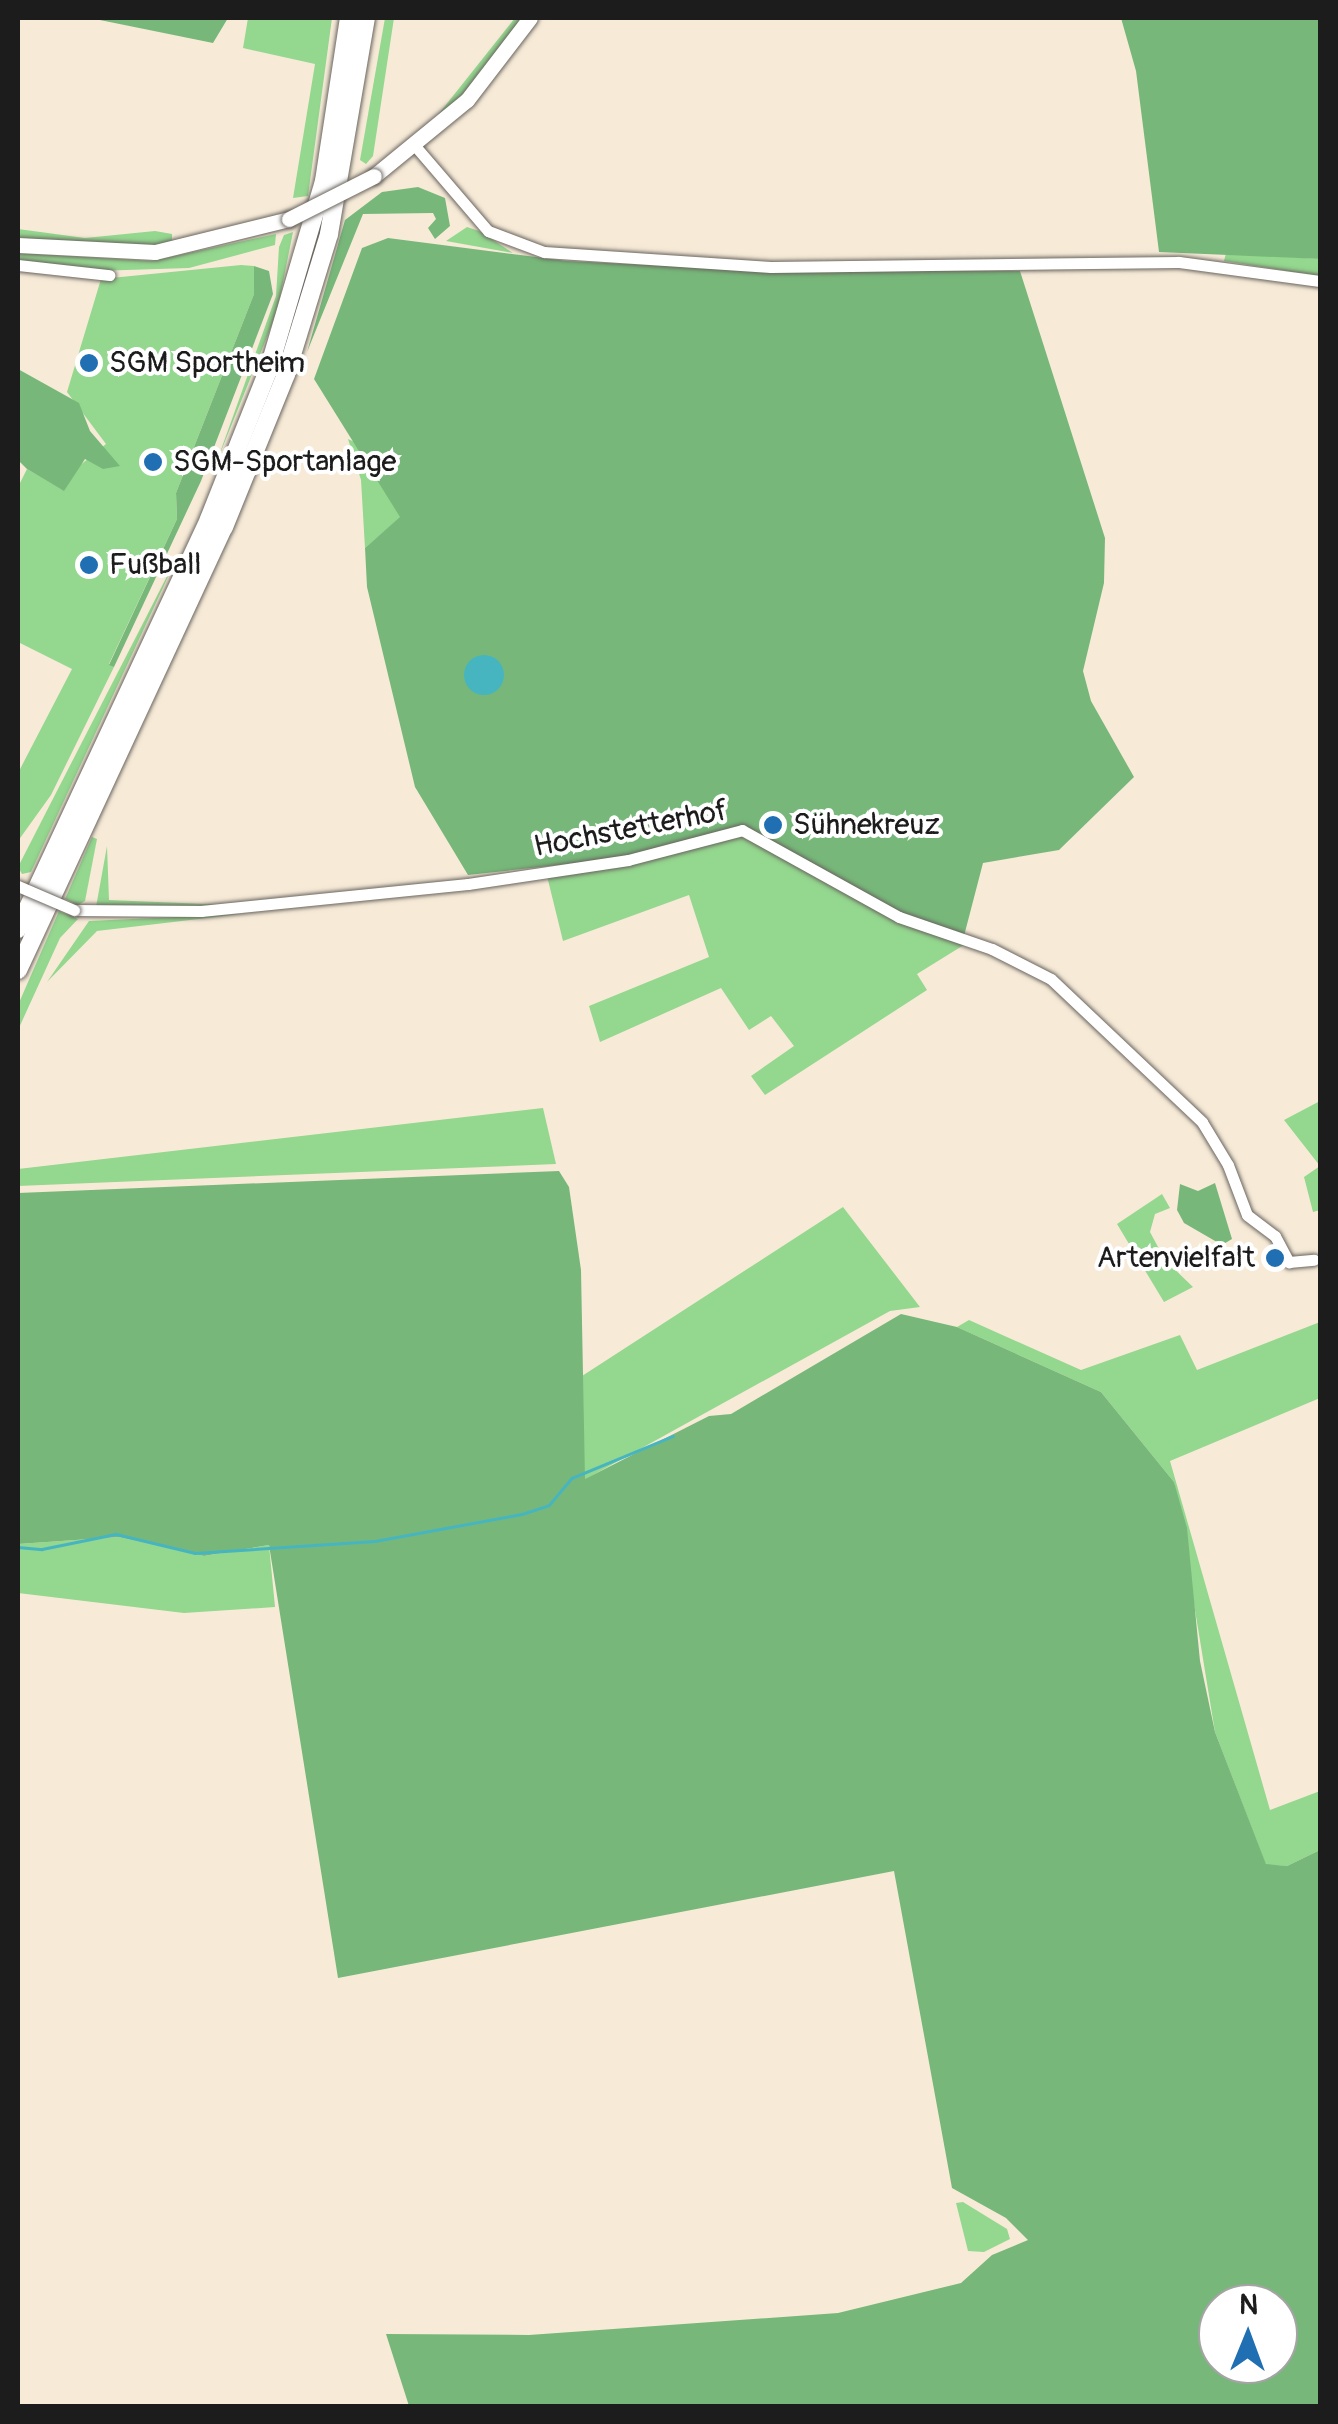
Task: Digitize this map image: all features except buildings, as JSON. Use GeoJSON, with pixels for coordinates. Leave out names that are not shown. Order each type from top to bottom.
{"type":"FeatureCollection","features":[{"type":"Feature","properties":{"kind":"highway"},"geometry":{"type":"LineString","coordinates":[[18,930],[209,519],[269,368],[324,180],[349,18]]}},
{"type":"Feature","properties":{"kind":"highway"},"geometry":{"type":"LineString","coordinates":[[18,970],[224,526],[286,374],[336,200],[366,18]]}},
{"type":"Feature","properties":{"kind":"main road"},"geometry":{"type":"LineString","coordinates":[[18,245],[70,253],[156,252],[289,219],[374,176],[416,148],[467,100],[530,18]]}},
{"type":"Feature","properties":{"kind":"street"},"geometry":{"type":"LineString","coordinates":[[416,148],[488,231],[544,252],[771,267],[1180,262],[1320,281]]}},
{"type":"Feature","properties":{"kind":"street"},"geometry":{"type":"LineString","coordinates":[[18,265],[109,276]]}},
{"type":"Feature","properties":{"kind":"street","name":"Hochstetterhof"},"geometry":{"type":"LineString","coordinates":[[18,886],[80,912],[202,911],[468,884],[628,860],[742,830],[899,917],[992,949],[1051,979],[1202,1122],[1228,1165],[1246,1215],[1275,1236],[1289,1262],[1314,1260]]}},
{"type":"Feature","properties":{"kind":"green space"},"geometry":{"type":"Polygon","coordinates":[[[90,18],[228,18],[213,43],[90,18]]]}},
{"type":"Feature","properties":{"kind":"green space"},"geometry":{"type":"Polygon","coordinates":[[[248,18],[332,18],[308,196],[293,198],[315,64],[243,48],[248,18]]]}},
{"type":"Feature","properties":{"kind":"green space"},"geometry":{"type":"Polygon","coordinates":[[[385,18],[394,18],[373,156],[366,164],[360,160],[385,18]]]}},
{"type":"Feature","properties":{"kind":"green space"},"geometry":{"type":"Polygon","coordinates":[[[515,18],[524,18],[454,106],[415,133],[437,116],[515,18]]]}},
{"type":"Feature","properties":{"kind":"green space"},"geometry":{"type":"Polygon","coordinates":[[[1121,18],[1320,18],[1320,259],[1159,252],[1136,71],[1121,18]]]}},
{"type":"Feature","properties":{"kind":"green space"},"geometry":{"type":"Polygon","coordinates":[[[418,187],[445,198],[450,226],[435,239],[428,228],[436,219],[433,213],[363,214],[307,352],[345,220],[382,192],[418,187]]]}},
{"type":"Feature","properties":{"kind":"green space"},"geometry":{"type":"Polygon","coordinates":[[[467,227],[479,231],[513,253],[446,241],[467,227]]]}},
{"type":"Feature","properties":{"kind":"green space"},"geometry":{"type":"Polygon","coordinates":[[[18,229],[85,238],[155,231],[172,234],[172,240],[218,237],[142,247],[38,241],[18,237],[18,229]]]}},
{"type":"Feature","properties":{"kind":"green space"},"geometry":{"type":"Polygon","coordinates":[[[293,232],[277,312],[217,461],[276,296],[279,247],[284,235],[293,232]]]}},
{"type":"Feature","properties":{"kind":"green space"},"geometry":{"type":"Polygon","coordinates":[[[276,234],[275,245],[189,268],[95,271],[18,262],[18,253],[152,261],[276,234]]]}},
{"type":"Feature","properties":{"kind":"green space"},"geometry":{"type":"Polygon","coordinates":[[[388,238],[567,261],[767,271],[1020,271],[1105,538],[1104,583],[1083,671],[1091,701],[1134,777],[1059,850],[983,863],[964,936],[902,914],[743,826],[623,858],[468,875],[415,787],[367,587],[365,548],[400,517],[314,379],[362,248],[388,238]]]}},
{"type":"Feature","properties":{"kind":"green space"},"geometry":{"type":"Polygon","coordinates":[[[1226,253],[1320,259],[1320,276],[1224,261],[1226,253]]]}},
{"type":"Feature","properties":{"kind":"green space","name":"SGM-Sportanlage"},"geometry":{"type":"Polygon","coordinates":[[[254,266],[254,294],[176,493],[177,519],[109,664],[114,667],[51,795],[18,841],[18,773],[72,669],[18,642],[18,487],[27,469],[63,490],[73,471],[106,444],[67,392],[101,279],[254,266]]]}},
{"type":"Feature","properties":{"kind":"green space"},"geometry":{"type":"Polygon","coordinates":[[[254,266],[269,271],[273,294],[201,481],[114,667],[109,665],[177,519],[176,493],[254,294],[254,266]]]}},
{"type":"Feature","properties":{"kind":"green space"},"geometry":{"type":"Polygon","coordinates":[[[18,369],[79,403],[90,431],[120,466],[103,469],[85,459],[64,491],[27,469],[18,460],[18,369]]]}},
{"type":"Feature","properties":{"kind":"green space"},"geometry":{"type":"Polygon","coordinates":[[[348,439],[359,444],[401,517],[365,548],[361,480],[348,439]]]}},
{"type":"Feature","properties":{"kind":"green space"},"geometry":{"type":"Polygon","coordinates":[[[180,551],[31,872],[22,874],[18,867],[180,551]]]}},
{"type":"Feature","properties":{"kind":"green space"},"geometry":{"type":"Polygon","coordinates":[[[735,834],[967,943],[917,974],[927,990],[765,1095],[751,1076],[794,1046],[771,1016],[749,1030],[721,988],[600,1042],[589,1006],[709,957],[689,895],[563,941],[547,876],[735,834]]]}},
{"type":"Feature","properties":{"kind":"green space"},"geometry":{"type":"Polygon","coordinates":[[[92,837],[97,839],[85,901],[78,905],[65,899],[92,837]]]}},
{"type":"Feature","properties":{"kind":"green space"},"geometry":{"type":"Polygon","coordinates":[[[107,846],[109,900],[229,905],[96,907],[107,846]]]}},
{"type":"Feature","properties":{"kind":"green space"},"geometry":{"type":"Polygon","coordinates":[[[59,911],[78,919],[60,938],[18,1030],[18,1005],[59,911]]]}},
{"type":"Feature","properties":{"kind":"green space"},"geometry":{"type":"Polygon","coordinates":[[[241,914],[97,931],[47,982],[89,921],[241,914]]]}},
{"type":"Feature","properties":{"kind":"green space"},"geometry":{"type":"Polygon","coordinates":[[[1320,1101],[1320,1166],[1284,1120],[1320,1101]]]}},
{"type":"Feature","properties":{"kind":"green space"},"geometry":{"type":"Polygon","coordinates":[[[543,1108],[556,1164],[18,1186],[18,1169],[543,1108]]]}},
{"type":"Feature","properties":{"kind":"green space"},"geometry":{"type":"Polygon","coordinates":[[[1320,1166],[1320,1210],[1313,1212],[1304,1177],[1320,1166]]]}},
{"type":"Feature","properties":{"kind":"green space"},"geometry":{"type":"Polygon","coordinates":[[[559,1171],[569,1187],[581,1270],[585,1479],[709,1416],[731,1414],[901,1314],[957,1327],[1101,1392],[1174,1482],[1187,1528],[1200,1661],[1215,1732],[1266,1864],[1287,1866],[1320,1850],[1320,2406],[409,2406],[386,2334],[529,2335],[838,2313],[961,2283],[992,2255],[1028,2240],[1006,2218],[952,2188],[894,1871],[338,1978],[269,1545],[204,1556],[119,1537],[18,1544],[18,1193],[559,1171]]]}},
{"type":"Feature","properties":{"kind":"green space"},"geometry":{"type":"Polygon","coordinates":[[[1215,1183],[1232,1239],[1222,1245],[1184,1223],[1177,1210],[1180,1184],[1198,1191],[1215,1183]]]}},
{"type":"Feature","properties":{"kind":"green space"},"geometry":{"type":"Polygon","coordinates":[[[1162,1194],[1170,1208],[1155,1214],[1150,1232],[1165,1260],[1193,1287],[1164,1302],[1117,1224],[1162,1194]]]}},
{"type":"Feature","properties":{"kind":"green space"},"geometry":{"type":"Polygon","coordinates":[[[843,1207],[920,1307],[890,1311],[584,1480],[582,1376],[843,1207]]]}},
{"type":"Feature","properties":{"kind":"green space"},"geometry":{"type":"Polygon","coordinates":[[[969,1320],[1081,1370],[1180,1335],[1197,1370],[1320,1322],[1320,1398],[1170,1461],[1270,1810],[1320,1791],[1320,1850],[1287,1866],[1266,1865],[1215,1732],[1174,1482],[1101,1392],[957,1327],[969,1320]]]}},
{"type":"Feature","properties":{"kind":"green space"},"geometry":{"type":"Polygon","coordinates":[[[119,1537],[204,1556],[269,1545],[275,1607],[184,1613],[18,1593],[18,1544],[119,1537]]]}},
{"type":"Feature","properties":{"kind":"green space"},"geometry":{"type":"Polygon","coordinates":[[[963,2202],[1007,2229],[1010,2239],[984,2252],[968,2251],[956,2203],[963,2202]]]}},
{"type":"Feature","properties":{"kind":"water"},"geometry":{"type":"Polygon","coordinates":[[[484,655],[498,661],[504,675],[498,689],[484,695],[470,689],[464,675],[470,661],[484,655]]]}},
{"type":"Feature","properties":{"kind":"waterway"},"geometry":{"type":"LineString","coordinates":[[18,1547],[42,1549],[116,1534],[195,1553],[375,1541],[522,1514],[549,1505],[572,1478],[673,1436]]}},
{"type":"Feature","properties":{"kind":"place","name":"SGM Sportheim"},"geometry":{"type":"Point","coordinates":[89,363]}},
{"type":"Feature","properties":{"kind":"place","name":"SGM-Sportanlage"},"geometry":{"type":"Point","coordinates":[153,462]}},
{"type":"Feature","properties":{"kind":"place","name":"Fußball"},"geometry":{"type":"Point","coordinates":[89,565]}},
{"type":"Feature","properties":{"kind":"place","name":"Sühnekreuz"},"geometry":{"type":"Point","coordinates":[773,825]}},
{"type":"Feature","properties":{"kind":"place","name":"Artenvielfalt"},"geometry":{"type":"Point","coordinates":[1275,1258]}}]}
